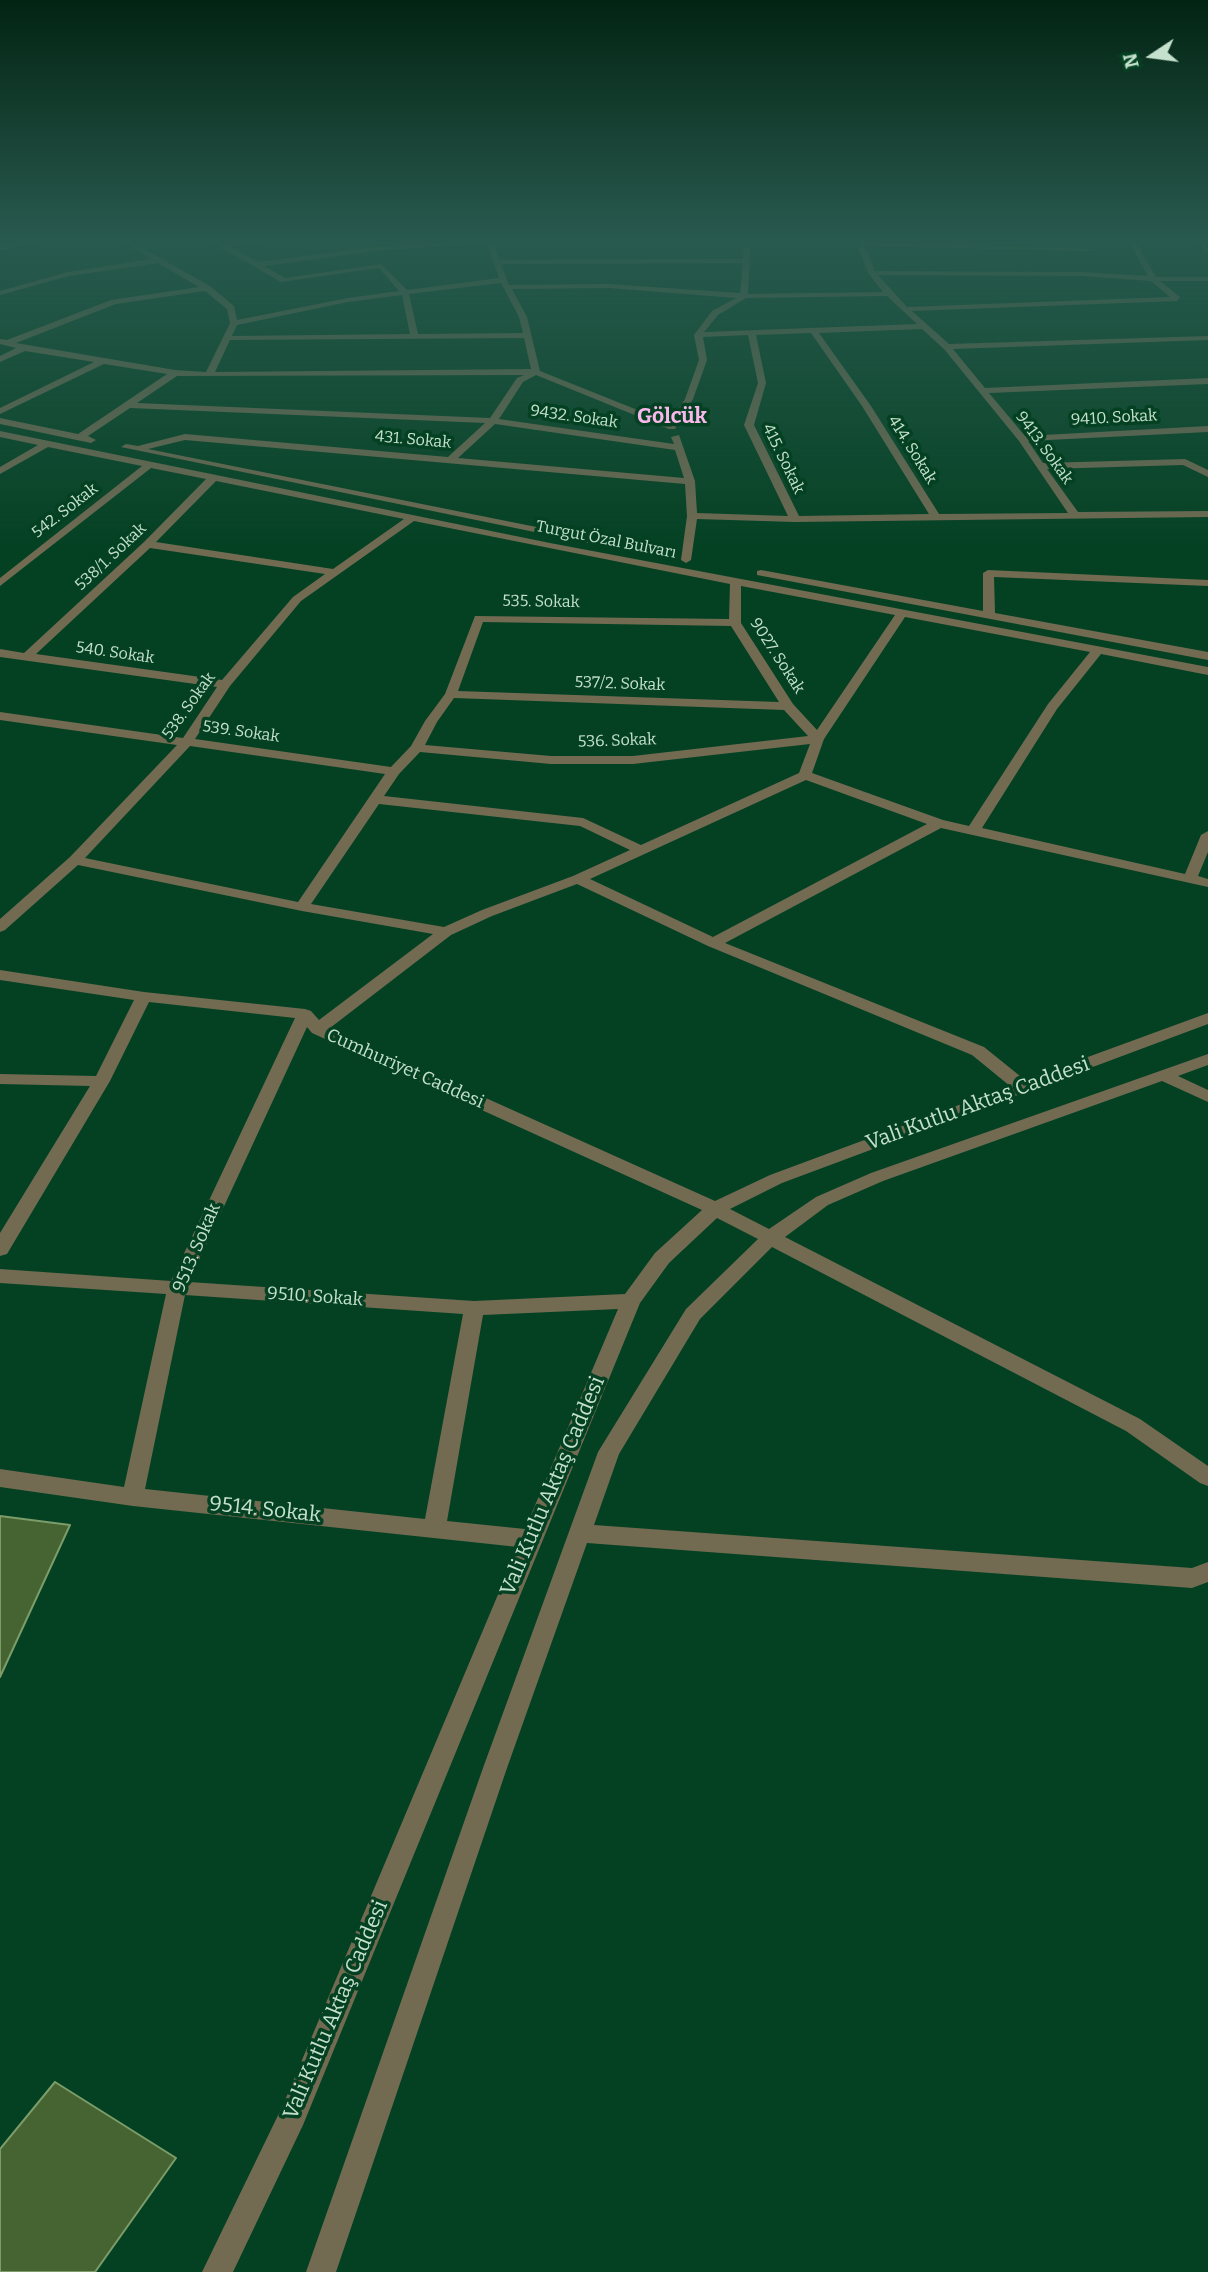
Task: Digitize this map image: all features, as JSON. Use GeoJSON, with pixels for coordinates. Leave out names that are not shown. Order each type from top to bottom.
{"type":"FeatureCollection","features":[{"type":"Feature","properties":{"kind":"street"},"geometry":{"type":"LineString","coordinates":[[14,345],[176,373],[209,375],[536,372],[672,427],[690,481],[692,516],[686,560]]}},
{"type":"Feature","properties":{"kind":"street"},"geometry":{"type":"LineString","coordinates":[[209,375],[225,345]]}},
{"type":"Feature","properties":{"kind":"street"},"geometry":{"type":"LineString","coordinates":[[529,345],[531,361],[536,372]]}},
{"type":"Feature","properties":{"kind":"street"},"geometry":{"type":"LineString","coordinates":[[672,427],[689,399],[703,360],[700,345]]}},
{"type":"Feature","properties":{"kind":"street","name":"415. Sokak"},"geometry":{"type":"LineString","coordinates":[[754,345],[762,383],[749,425],[795,519]]}},
{"type":"Feature","properties":{"kind":"street","name":"414. Sokak"},"geometry":{"type":"LineString","coordinates":[[823,345],[866,406],[936,518]]}},
{"type":"Feature","properties":{"kind":"street"},"geometry":{"type":"LineString","coordinates":[[947,347],[1004,345]]}},
{"type":"Feature","properties":{"kind":"street","name":"9413. Sokak"},"geometry":{"type":"LineString","coordinates":[[947,347],[1022,439],[1074,514]]}},
{"type":"Feature","properties":{"kind":"street"},"geometry":{"type":"LineString","coordinates":[[0,359],[24,348]]}},
{"type":"Feature","properties":{"kind":"street"},"geometry":{"type":"LineString","coordinates":[[0,411],[103,361]]}},
{"type":"Feature","properties":{"kind":"street"},"geometry":{"type":"LineString","coordinates":[[451,459],[493,421],[520,380],[536,372]]}},
{"type":"Feature","properties":{"kind":"street"},"geometry":{"type":"LineString","coordinates":[[79,438],[176,373]]}},
{"type":"Feature","properties":{"kind":"street"},"geometry":{"type":"LineString","coordinates":[[983,391],[1208,381]]}},
{"type":"Feature","properties":{"kind":"street","name":"9432. Sokak"},"geometry":{"type":"LineString","coordinates":[[128,405],[493,421],[680,448]]}},
{"type":"Feature","properties":{"kind":"street","name":"Turgut Özal Bulvarı"},"geometry":{"type":"LineString","coordinates":[[0,421],[686,560],[1208,656]]}},
{"type":"Feature","properties":{"kind":"street","name":"9410. Sokak"},"geometry":{"type":"LineString","coordinates":[[1022,439],[1208,429]]}},
{"type":"Feature","properties":{"kind":"street","name":"Turgut Özal Bulvarı"},"geometry":{"type":"LineString","coordinates":[[0,434],[736,581],[1208,671]]}},
{"type":"Feature","properties":{"kind":"street","name":"431. Sokak"},"geometry":{"type":"LineString","coordinates":[[135,449],[184,437],[690,481]]}},
{"type":"Feature","properties":{"kind":"street"},"geometry":{"type":"LineString","coordinates":[[0,471],[46,444]]}},
{"type":"Feature","properties":{"kind":"street"},"geometry":{"type":"LineString","coordinates":[[1040,466],[1185,462],[1208,474]]}},
{"type":"Feature","properties":{"kind":"street","name":"542. Sokak"},"geometry":{"type":"LineString","coordinates":[[0,583],[150,464]]}},
{"type":"Feature","properties":{"kind":"street","name":"538/1. Sokak"},"geometry":{"type":"LineString","coordinates":[[26,657],[148,544],[214,477]]}},
{"type":"Feature","properties":{"kind":"street"},"geometry":{"type":"LineString","coordinates":[[692,516],[795,519],[1208,514]]}},
{"type":"Feature","properties":{"kind":"street","name":"538. Sokak"},"geometry":{"type":"LineString","coordinates":[[0,927],[75,860],[187,742],[225,684],[297,599],[414,517]]}},
{"type":"Feature","properties":{"kind":"street"},"geometry":{"type":"LineString","coordinates":[[148,544],[334,572]]}},
{"type":"Feature","properties":{"kind":"street"},"geometry":{"type":"LineString","coordinates":[[989,614],[988,573],[1208,583]]}},
{"type":"Feature","properties":{"kind":"street","name":"9027. Sokak"},"geometry":{"type":"LineString","coordinates":[[736,581],[735,623],[788,706],[818,739]]}},
{"type":"Feature","properties":{"kind":"street"},"geometry":{"type":"LineString","coordinates":[[805,775],[818,739],[902,613]]}},
{"type":"Feature","properties":{"kind":"street","name":"535. Sokak"},"geometry":{"type":"LineString","coordinates":[[302,908],[394,771],[417,748],[431,721],[451,694],[479,618],[735,623]]}},
{"type":"Feature","properties":{"kind":"street"},"geometry":{"type":"LineString","coordinates":[[973,831],[1052,707],[1098,650]]}},
{"type":"Feature","properties":{"kind":"street","name":"540. Sokak"},"geometry":{"type":"LineString","coordinates":[[0,653],[225,684]]}},
{"type":"Feature","properties":{"kind":"street","name":"537/2. Sokak"},"geometry":{"type":"LineString","coordinates":[[451,694],[788,706]]}},
{"type":"Feature","properties":{"kind":"street","name":"539. Sokak"},"geometry":{"type":"LineString","coordinates":[[0,716],[394,771]]}},
{"type":"Feature","properties":{"kind":"street","name":"536. Sokak"},"geometry":{"type":"LineString","coordinates":[[417,748],[551,760],[633,760],[818,739]]}},
{"type":"Feature","properties":{"kind":"street"},"geometry":{"type":"LineString","coordinates":[[318,1029],[446,932],[487,913],[578,879],[805,775],[939,823],[1208,883]]}},
{"type":"Feature","properties":{"kind":"street"},"geometry":{"type":"LineString","coordinates":[[375,799],[583,822],[641,850]]}},
{"type":"Feature","properties":{"kind":"street"},"geometry":{"type":"LineString","coordinates":[[713,943],[939,823]]}},
{"type":"Feature","properties":{"kind":"street"},"geometry":{"type":"LineString","coordinates":[[1190,878],[1208,835]]}},
{"type":"Feature","properties":{"kind":"street"},"geometry":{"type":"LineString","coordinates":[[75,860],[302,908],[446,932]]}},
{"type":"Feature","properties":{"kind":"street"},"geometry":{"type":"LineString","coordinates":[[578,879],[713,943],[978,1051],[1024,1088]]}},
{"type":"Feature","properties":{"kind":"street"},"geometry":{"type":"LineString","coordinates":[[0,975],[144,997],[305,1014]]}},
{"type":"Feature","properties":{"kind":"street"},"geometry":{"type":"LineString","coordinates":[[0,1249],[102,1081],[144,997]]}},
{"type":"Feature","properties":{"kind":"street","name":"Cumhuriyet Caddesi"},"geometry":{"type":"LineString","coordinates":[[305,1014],[318,1029],[715,1209],[1133,1425],[1208,1477]]}},
{"type":"Feature","properties":{"kind":"street","name":"9513. Sokak"},"geometry":{"type":"LineString","coordinates":[[133,1497],[177,1288],[305,1014]]}},
{"type":"Feature","properties":{"kind":"street","name":"Vali Kutlu Aktaş Caddesi"},"geometry":{"type":"LineString","coordinates":[[217,2272],[293,2115],[631,1301],[662,1258],[715,1209],[776,1179],[1208,1018]]}},
{"type":"Feature","properties":{"kind":"street","name":"Vali Kutlu Aktaş Caddesi"},"geometry":{"type":"LineString","coordinates":[[321,2272],[495,1768],[610,1452],[693,1314],[770,1238],[822,1201],[877,1177],[1208,1059]]}},
{"type":"Feature","properties":{"kind":"street"},"geometry":{"type":"LineString","coordinates":[[1163,1075],[1208,1097]]}},
{"type":"Feature","properties":{"kind":"street"},"geometry":{"type":"LineString","coordinates":[[0,1079],[102,1081]]}},
{"type":"Feature","properties":{"kind":"street","name":"9510. Sokak"},"geometry":{"type":"LineString","coordinates":[[0,1276],[474,1308],[631,1301]]}},
{"type":"Feature","properties":{"kind":"street"},"geometry":{"type":"LineString","coordinates":[[435,1527],[474,1308]]}},
{"type":"Feature","properties":{"kind":"street","name":"9514. Sokak"},"geometry":{"type":"LineString","coordinates":[[0,1478],[133,1497],[531,1539]]}},
{"type":"Feature","properties":{"kind":"street"},"geometry":{"type":"LineString","coordinates":[[580,1533],[1192,1578],[1208,1572]]}},
{"type":"Feature","properties":{"kind":"building"},"geometry":{"type":"Polygon","coordinates":[[[0,1516],[70,1525],[0,1677],[0,1516]]]}},
{"type":"Feature","properties":{"kind":"building"},"geometry":{"type":"Polygon","coordinates":[[[55,2082],[176,2158],[95,2272],[0,2272],[0,2149],[55,2082]]]}},
{"type":"Feature","properties":{"kind":"district","name":"Gölcük"},"geometry":{"type":"Point","coordinates":[672,417]}}]}
